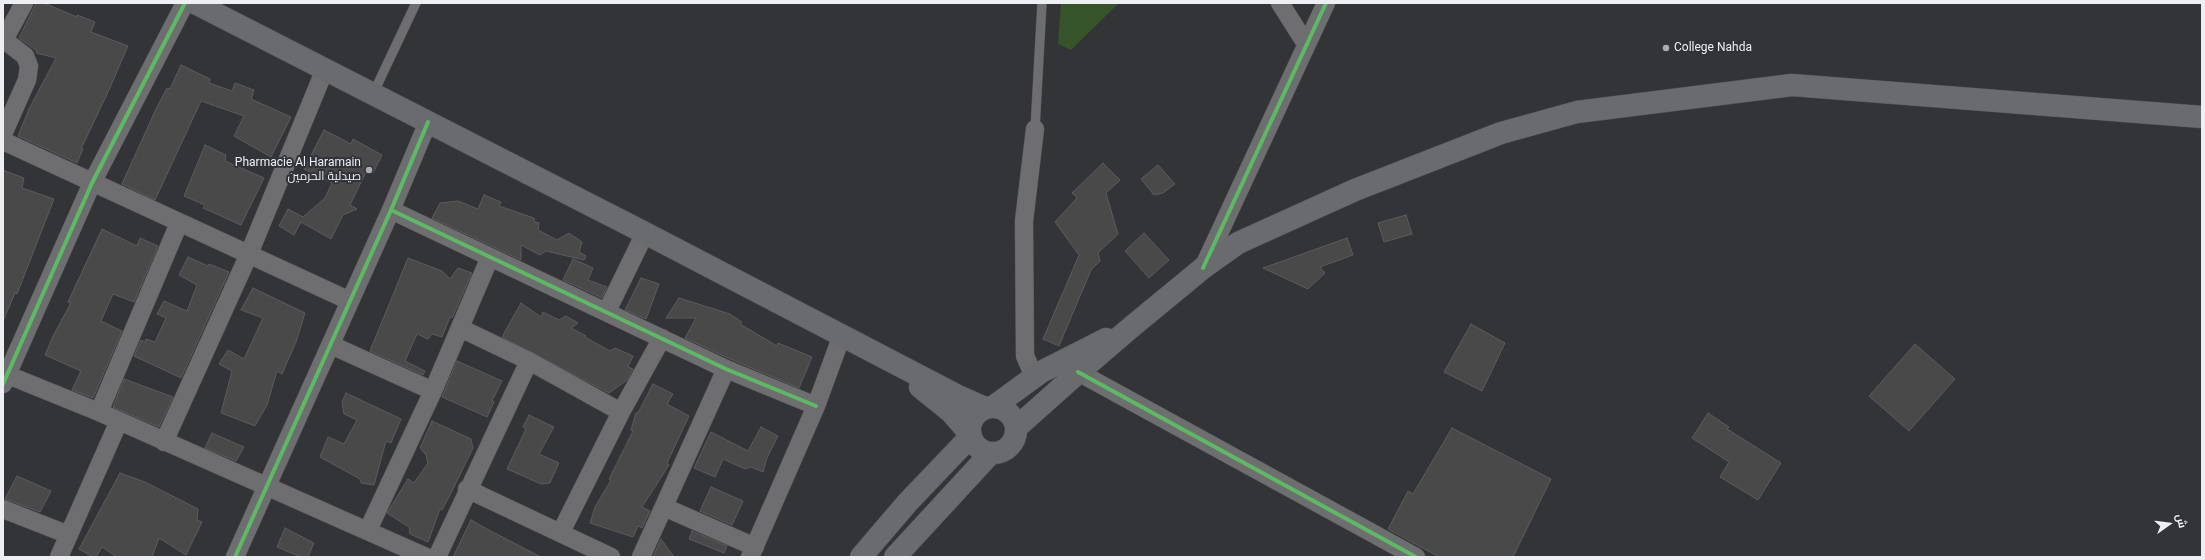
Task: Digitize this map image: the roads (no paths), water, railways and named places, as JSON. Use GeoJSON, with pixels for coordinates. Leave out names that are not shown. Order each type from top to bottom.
{"type":"FeatureCollection","features":[{"type":"Feature","properties":{"kind":"main road"},"geometry":{"type":"LineString","coordinates":[[195,3],[645,233],[873,351],[958,396],[989,407],[1006,411],[1011,415],[1016,428],[1016,435],[1009,447],[997,454],[990,454],[978,448],[970,435],[951,412],[873,351]]}},
{"type":"Feature","properties":{"kind":"main road"},"geometry":{"type":"LineString","coordinates":[[1016,428],[1078,372],[1129,329],[1203,268],[1238,244],[1355,190],[1501,133],[1577,112],[1792,85],[2202,117]]}},
{"type":"Feature","properties":{"kind":"main road"},"geometry":{"type":"LineString","coordinates":[[861,557],[908,502],[970,435],[970,429],[974,416],[1034,376],[1067,357],[1129,329]]}},
{"type":"Feature","properties":{"kind":"main road"},"geometry":{"type":"LineString","coordinates":[[895,557],[990,454]]}},
{"type":"Feature","properties":{"kind":"street"},"geometry":{"type":"LineString","coordinates":[[3,134],[27,80],[28,66],[25,56],[4,40],[24,3]]}},
{"type":"Feature","properties":{"kind":"street"},"geometry":{"type":"LineString","coordinates":[[185,3],[92,183],[4,377],[99,412],[426,557]]}},
{"type":"Feature","properties":{"kind":"street"},"geometry":{"type":"LineString","coordinates":[[1280,3],[1306,44]]}},
{"type":"Feature","properties":{"kind":"street"},"geometry":{"type":"LineString","coordinates":[[1203,268],[1326,3]]}},
{"type":"Feature","properties":{"kind":"street"},"geometry":{"type":"LineString","coordinates":[[164,442],[249,254],[326,69]]}},
{"type":"Feature","properties":{"kind":"street"},"geometry":{"type":"LineString","coordinates":[[235,557],[268,487],[391,210],[428,122]]}},
{"type":"Feature","properties":{"kind":"street"},"geometry":{"type":"LineString","coordinates":[[1034,376],[1024,356],[1024,220],[1035,129]]}},
{"type":"Feature","properties":{"kind":"street"},"geometry":{"type":"LineString","coordinates":[[3,141],[179,224],[249,254],[350,301]]}},
{"type":"Feature","properties":{"kind":"street"},"geometry":{"type":"LineString","coordinates":[[391,210],[607,311],[726,369],[816,406]]}},
{"type":"Feature","properties":{"kind":"street"},"geometry":{"type":"LineString","coordinates":[[99,412],[179,224]]}},
{"type":"Feature","properties":{"kind":"street"},"geometry":{"type":"LineString","coordinates":[[607,311],[645,233]]}},
{"type":"Feature","properties":{"kind":"street"},"geometry":{"type":"LineString","coordinates":[[368,530],[433,391],[490,257]]}},
{"type":"Feature","properties":{"kind":"street"},"geometry":{"type":"LineString","coordinates":[[460,328],[529,361],[621,412]]}},
{"type":"Feature","properties":{"kind":"street"},"geometry":{"type":"LineString","coordinates":[[664,507],[753,552],[816,406],[842,335]]}},
{"type":"Feature","properties":{"kind":"street"},"geometry":{"type":"LineString","coordinates":[[561,532],[621,412],[662,338]]}},
{"type":"Feature","properties":{"kind":"street"},"geometry":{"type":"LineString","coordinates":[[331,345],[433,391]]}},
{"type":"Feature","properties":{"kind":"street"},"geometry":{"type":"LineString","coordinates":[[437,557],[467,489],[529,361]]}},
{"type":"Feature","properties":{"kind":"street"},"geometry":{"type":"LineString","coordinates":[[641,557],[726,369]]}},
{"type":"Feature","properties":{"kind":"street"},"geometry":{"type":"LineString","coordinates":[[1078,372],[1416,557]]}},
{"type":"Feature","properties":{"kind":"street"},"geometry":{"type":"LineString","coordinates":[[59,557],[119,421]]}},
{"type":"Feature","properties":{"kind":"street"},"geometry":{"type":"LineString","coordinates":[[467,489],[561,532],[611,557]]}},
{"type":"Feature","properties":{"kind":"street"},"geometry":{"type":"LineString","coordinates":[[3,509],[69,535]]}},
{"type":"Feature","properties":{"kind":"lane"},"geometry":{"type":"LineString","coordinates":[[373,94],[416,3]]}},
{"type":"Feature","properties":{"kind":"lane"},"geometry":{"type":"LineString","coordinates":[[1035,129],[1042,3]]}},
{"type":"Feature","properties":{"kind":"place","name":"College Nahda"},"geometry":{"type":"Point","coordinates":[1666,48]}},
{"type":"Feature","properties":{"kind":"place","name":"Pharmacie Al Haramain صيدلية الحرمين"},"geometry":{"type":"Point","coordinates":[369,170]}}]}
